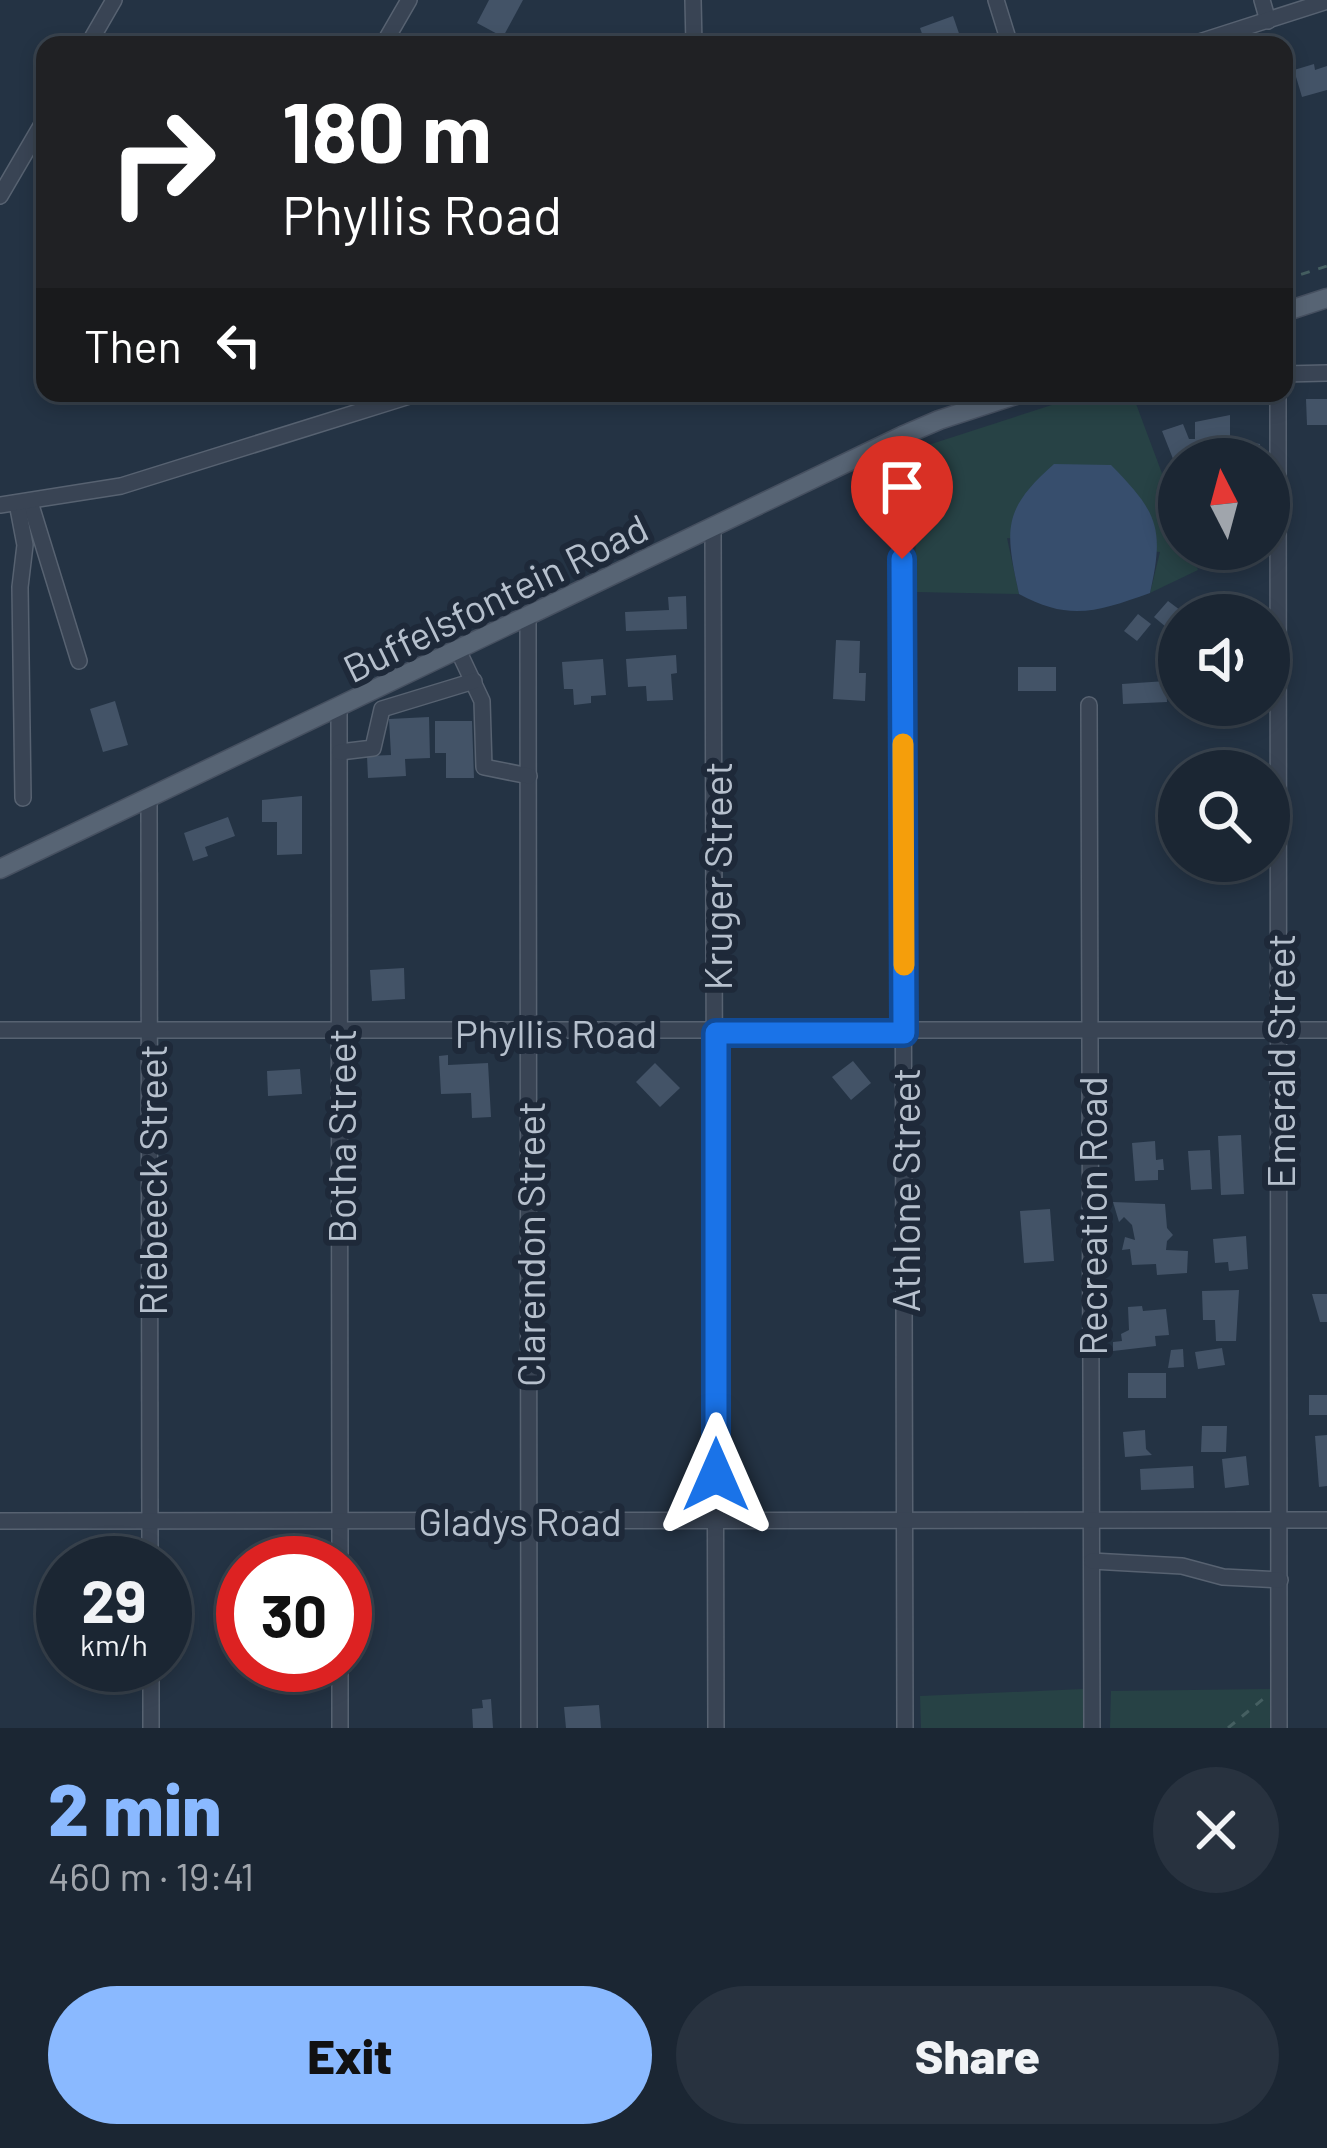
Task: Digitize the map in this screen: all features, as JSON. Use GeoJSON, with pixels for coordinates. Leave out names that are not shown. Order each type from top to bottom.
{"type":"FeatureCollection","features":[{"type":"Feature","properties":{"kind":"main road"},"geometry":{"type":"LineString","coordinates":[[1293,309],[1327,298]]}},
{"type":"Feature","properties":{"kind":"main road","name":"Buffelsfontein Road"},"geometry":{"type":"LineString","coordinates":[[0,869],[902,436],[993,402]]}},
{"type":"Feature","properties":{"kind":"street"},"geometry":{"type":"LineString","coordinates":[[93,36],[114,0]]}},
{"type":"Feature","properties":{"kind":"street"},"geometry":{"type":"LineString","coordinates":[[388,36],[409,0]]}},
{"type":"Feature","properties":{"kind":"street"},"geometry":{"type":"LineString","coordinates":[[693,0],[694,36]]}},
{"type":"Feature","properties":{"kind":"street"},"geometry":{"type":"LineString","coordinates":[[996,0],[1007,36]]}},
{"type":"Feature","properties":{"kind":"street"},"geometry":{"type":"LineString","coordinates":[[1262,0],[1268,21]]}},
{"type":"Feature","properties":{"kind":"street"},"geometry":{"type":"LineString","coordinates":[[1219,36],[1327,1]]}},
{"type":"Feature","properties":{"kind":"street"},"geometry":{"type":"LineString","coordinates":[[0,196],[36,134]]}},
{"type":"Feature","properties":{"kind":"street"},"geometry":{"type":"LineString","coordinates":[[1293,374],[1327,373]]}},
{"type":"Feature","properties":{"kind":"street"},"geometry":{"type":"LineString","coordinates":[[16,504],[121,486],[371,402]]}},
{"type":"Feature","properties":{"kind":"street","name":"Emerald Street"},"geometry":{"type":"LineString","coordinates":[[1278,402],[1279,1728]]}},
{"type":"Feature","properties":{"kind":"street","name":"Athlone Street"},"geometry":{"type":"LineString","coordinates":[[902,436],[905,1728]]}},
{"type":"Feature","properties":{"kind":"street"},"geometry":{"type":"LineString","coordinates":[[16,504],[79,661]]}},
{"type":"Feature","properties":{"kind":"street"},"geometry":{"type":"LineString","coordinates":[[16,504],[25,545],[20,586],[23,798]]}},
{"type":"Feature","properties":{"kind":"street","name":"Kruger Street"},"geometry":{"type":"LineString","coordinates":[[713,528],[716,1728]]}},
{"type":"Feature","properties":{"kind":"street","name":"Clarendon Street"},"geometry":{"type":"LineString","coordinates":[[528,616],[529,1728]]}},
{"type":"Feature","properties":{"kind":"street"},"geometry":{"type":"LineString","coordinates":[[458,650],[482,701],[484,767],[529,776]]}},
{"type":"Feature","properties":{"kind":"street"},"geometry":{"type":"LineString","coordinates":[[340,752],[373,748],[382,709],[475,681]]}},
{"type":"Feature","properties":{"kind":"street","name":"Recreation Road"},"geometry":{"type":"LineString","coordinates":[[1089,705],[1093,1728]]}},
{"type":"Feature","properties":{"kind":"street","name":"Botha Street"},"geometry":{"type":"LineString","coordinates":[[339,709],[340,1536]]}},
{"type":"Feature","properties":{"kind":"street","name":"Riebeeck Street"},"geometry":{"type":"LineString","coordinates":[[149,798],[150,1536]]}},
{"type":"Feature","properties":{"kind":"street","name":"Phyllis Road"},"geometry":{"type":"LineString","coordinates":[[0,1030],[1327,1030]]}},
{"type":"Feature","properties":{"kind":"street","name":"Gladys Road"},"geometry":{"type":"LineString","coordinates":[[0,1521],[1327,1520]]}},
{"type":"Feature","properties":{"kind":"street"},"geometry":{"type":"LineString","coordinates":[[1092,1561],[1280,1580]]}},
{"type":"Feature","properties":{"kind":"street"},"geometry":{"type":"LineString","coordinates":[[151,1692],[152,1728]]}},
{"type":"Feature","properties":{"kind":"street"},"geometry":{"type":"LineString","coordinates":[[340,1692],[340,1728]]}},
{"type":"Feature","properties":{"kind":"path"},"geometry":{"type":"LineString","coordinates":[[1293,277],[1327,266]]}},
{"type":"Feature","properties":{"kind":"path"},"geometry":{"type":"LineString","coordinates":[[1228,1728],[1279,1680]]}},
{"type":"Feature","properties":{"kind":"green space"},"geometry":{"type":"Polygon","coordinates":[[[1061,402],[1135,402],[1158,463],[1158,552],[1007,538],[1019,594],[914,592],[919,448],[1061,402]]]}},
{"type":"Feature","properties":{"kind":"green space"},"geometry":{"type":"Polygon","coordinates":[[[1158,560],[1158,570],[1198,570],[1150,593],[1158,560]]]}},
{"type":"Feature","properties":{"kind":"green space"},"geometry":{"type":"Polygon","coordinates":[[[1083,1689],[1083,1728],[921,1728],[920,1696],[1083,1689]]]}},
{"type":"Feature","properties":{"kind":"green space"},"geometry":{"type":"Polygon","coordinates":[[[1270,1689],[1270,1728],[1110,1728],[1111,1691],[1270,1689]]]}},
{"type":"Feature","properties":{"kind":"water"},"geometry":{"type":"Polygon","coordinates":[[[1054,464],[1111,465],[1139,496],[1156,536],[1150,593],[1084,611],[1054,608],[1019,594],[1011,553],[1012,522],[1025,495],[1054,464]]]}},
{"type":"Feature","properties":{"kind":"building"},"geometry":{"type":"Polygon","coordinates":[[[489,0],[523,0],[504,36],[477,23],[489,0]]]}},
{"type":"Feature","properties":{"kind":"building"},"geometry":{"type":"Polygon","coordinates":[[[953,16],[960,36],[923,36],[920,28],[953,16]]]}},
{"type":"Feature","properties":{"kind":"building"},"geometry":{"type":"Polygon","coordinates":[[[1314,64],[1315,70],[1327,66],[1327,90],[1302,97],[1294,70],[1314,64]]]}},
{"type":"Feature","properties":{"kind":"building"},"geometry":{"type":"Polygon","coordinates":[[[1306,399],[1327,399],[1327,425],[1307,425],[1306,399]]]}},
{"type":"Feature","properties":{"kind":"building"},"geometry":{"type":"Polygon","coordinates":[[[1230,415],[1230,438],[1195,438],[1195,422],[1230,415]]]}},
{"type":"Feature","properties":{"kind":"building"},"geometry":{"type":"Polygon","coordinates":[[[1183,424],[1189,438],[1165,438],[1162,431],[1183,424]]]}},
{"type":"Feature","properties":{"kind":"building"},"geometry":{"type":"Polygon","coordinates":[[[686,596],[687,629],[626,631],[625,612],[669,610],[668,597],[686,596]]]}},
{"type":"Feature","properties":{"kind":"building"},"geometry":{"type":"Polygon","coordinates":[[[1138,614],[1151,624],[1137,641],[1124,631],[1138,614]]]}},
{"type":"Feature","properties":{"kind":"building"},"geometry":{"type":"Polygon","coordinates":[[[836,640],[860,641],[859,673],[866,673],[865,701],[833,699],[836,640]]]}},
{"type":"Feature","properties":{"kind":"building"},"geometry":{"type":"Polygon","coordinates":[[[676,655],[677,673],[671,674],[673,700],[647,701],[646,686],[628,687],[626,659],[676,655]]]}},
{"type":"Feature","properties":{"kind":"building"},"geometry":{"type":"Polygon","coordinates":[[[603,659],[606,695],[574,705],[573,689],[564,689],[562,662],[603,659]]]}},
{"type":"Feature","properties":{"kind":"building"},"geometry":{"type":"Polygon","coordinates":[[[1018,667],[1056,667],[1056,691],[1018,691],[1018,667]]]}},
{"type":"Feature","properties":{"kind":"building"},"geometry":{"type":"Polygon","coordinates":[[[1158,682],[1158,702],[1123,704],[1122,684],[1158,682]]]}},
{"type":"Feature","properties":{"kind":"building"},"geometry":{"type":"Polygon","coordinates":[[[115,701],[128,745],[103,752],[90,709],[115,701]]]}},
{"type":"Feature","properties":{"kind":"building"},"geometry":{"type":"Polygon","coordinates":[[[429,717],[430,758],[405,759],[406,776],[368,778],[367,756],[391,755],[389,719],[429,717]]]}},
{"type":"Feature","properties":{"kind":"building"},"geometry":{"type":"Polygon","coordinates":[[[435,721],[472,721],[474,778],[446,778],[446,753],[435,753],[435,721]]]}},
{"type":"Feature","properties":{"kind":"building"},"geometry":{"type":"Polygon","coordinates":[[[302,796],[302,854],[277,855],[277,822],[262,822],[262,800],[302,796]]]}},
{"type":"Feature","properties":{"kind":"building"},"geometry":{"type":"Polygon","coordinates":[[[228,817],[235,836],[205,847],[208,856],[193,861],[184,833],[228,817]]]}},
{"type":"Feature","properties":{"kind":"building"},"geometry":{"type":"Polygon","coordinates":[[[404,968],[405,999],[372,1001],[370,970],[404,968]]]}},
{"type":"Feature","properties":{"kind":"building"},"geometry":{"type":"Polygon","coordinates":[[[448,1055],[448,1065],[488,1063],[491,1117],[472,1118],[471,1093],[441,1094],[439,1056],[448,1055]]]}},
{"type":"Feature","properties":{"kind":"building"},"geometry":{"type":"Polygon","coordinates":[[[853,1061],[871,1083],[851,1100],[832,1077],[853,1061]]]}},
{"type":"Feature","properties":{"kind":"building"},"geometry":{"type":"Polygon","coordinates":[[[655,1063],[680,1088],[660,1107],[636,1082],[655,1063]]]}},
{"type":"Feature","properties":{"kind":"building"},"geometry":{"type":"Polygon","coordinates":[[[300,1069],[302,1094],[268,1096],[267,1071],[300,1069]]]}},
{"type":"Feature","properties":{"kind":"building"},"geometry":{"type":"Polygon","coordinates":[[[1241,1135],[1244,1194],[1221,1195],[1218,1136],[1241,1135]]]}},
{"type":"Feature","properties":{"kind":"building"},"geometry":{"type":"Polygon","coordinates":[[[1155,1141],[1156,1160],[1163,1159],[1164,1170],[1158,1170],[1158,1180],[1135,1181],[1132,1143],[1155,1141]]]}},
{"type":"Feature","properties":{"kind":"building"},"geometry":{"type":"Polygon","coordinates":[[[1210,1150],[1212,1189],[1191,1190],[1188,1151],[1210,1150]]]}},
{"type":"Feature","properties":{"kind":"building"},"geometry":{"type":"Polygon","coordinates":[[[1113,1202],[1165,1204],[1167,1228],[1173,1235],[1166,1250],[1188,1251],[1187,1273],[1157,1275],[1156,1264],[1132,1265],[1130,1249],[1122,1250],[1125,1237],[1135,1240],[1132,1225],[1124,1217],[1119,1222],[1113,1202]]]}},
{"type":"Feature","properties":{"kind":"building"},"geometry":{"type":"Polygon","coordinates":[[[1050,1209],[1054,1261],[1024,1263],[1020,1211],[1050,1209]]]}},
{"type":"Feature","properties":{"kind":"building"},"geometry":{"type":"Polygon","coordinates":[[[1246,1236],[1248,1269],[1229,1271],[1228,1262],[1215,1263],[1213,1239],[1246,1236]]]}},
{"type":"Feature","properties":{"kind":"building"},"geometry":{"type":"Polygon","coordinates":[[[1239,1290],[1236,1341],[1216,1341],[1215,1320],[1203,1320],[1202,1291],[1239,1290]]]}},
{"type":"Feature","properties":{"kind":"building"},"geometry":{"type":"Polygon","coordinates":[[[1312,1294],[1327,1294],[1327,1322],[1320,1322],[1312,1294]]]}},
{"type":"Feature","properties":{"kind":"building"},"geometry":{"type":"Polygon","coordinates":[[[1142,1306],[1143,1311],[1166,1309],[1169,1335],[1155,1336],[1156,1346],[1113,1351],[1113,1342],[1122,1341],[1121,1334],[1129,1330],[1128,1307],[1142,1306]]]}},
{"type":"Feature","properties":{"kind":"building"},"geometry":{"type":"Polygon","coordinates":[[[1222,1348],[1225,1365],[1198,1369],[1195,1352],[1222,1348]]]}},
{"type":"Feature","properties":{"kind":"building"},"geometry":{"type":"Polygon","coordinates":[[[1183,1349],[1184,1367],[1168,1368],[1171,1350],[1183,1349]]]}},
{"type":"Feature","properties":{"kind":"building"},"geometry":{"type":"Polygon","coordinates":[[[1128,1373],[1166,1373],[1166,1398],[1128,1398],[1128,1373]]]}},
{"type":"Feature","properties":{"kind":"building"},"geometry":{"type":"Polygon","coordinates":[[[1309,1395],[1327,1395],[1327,1415],[1309,1415],[1309,1395]]]}},
{"type":"Feature","properties":{"kind":"building"},"geometry":{"type":"Polygon","coordinates":[[[1202,1426],[1227,1426],[1226,1452],[1201,1452],[1202,1426]]]}},
{"type":"Feature","properties":{"kind":"building"},"geometry":{"type":"Polygon","coordinates":[[[1145,1430],[1146,1449],[1152,1455],[1125,1457],[1123,1432],[1145,1430]]]}},
{"type":"Feature","properties":{"kind":"building"},"geometry":{"type":"Polygon","coordinates":[[[1327,1435],[1327,1486],[1319,1487],[1315,1436],[1327,1435]]]}},
{"type":"Feature","properties":{"kind":"building"},"geometry":{"type":"Polygon","coordinates":[[[1246,1456],[1249,1485],[1225,1488],[1222,1459],[1246,1456]]]}},
{"type":"Feature","properties":{"kind":"building"},"geometry":{"type":"Polygon","coordinates":[[[1193,1466],[1194,1488],[1141,1490],[1140,1469],[1193,1466]]]}},
{"type":"Feature","properties":{"kind":"building"},"geometry":{"type":"Polygon","coordinates":[[[491,1699],[493,1728],[473,1728],[472,1709],[483,1708],[482,1700],[491,1699]]]}},
{"type":"Feature","properties":{"kind":"building"},"geometry":{"type":"Polygon","coordinates":[[[599,1705],[601,1728],[566,1728],[564,1707],[599,1705]]]}},
{"type":"Feature","properties":{"kind":"slow traffic"},"geometry":{"type":"LineString","coordinates":[[903,744],[904,965]]}},
{"type":"Feature","properties":{"kind":"route"},"geometry":{"type":"LineString","coordinates":[[716,1475],[716,1033],[904,1033],[902,559]]}}]}
